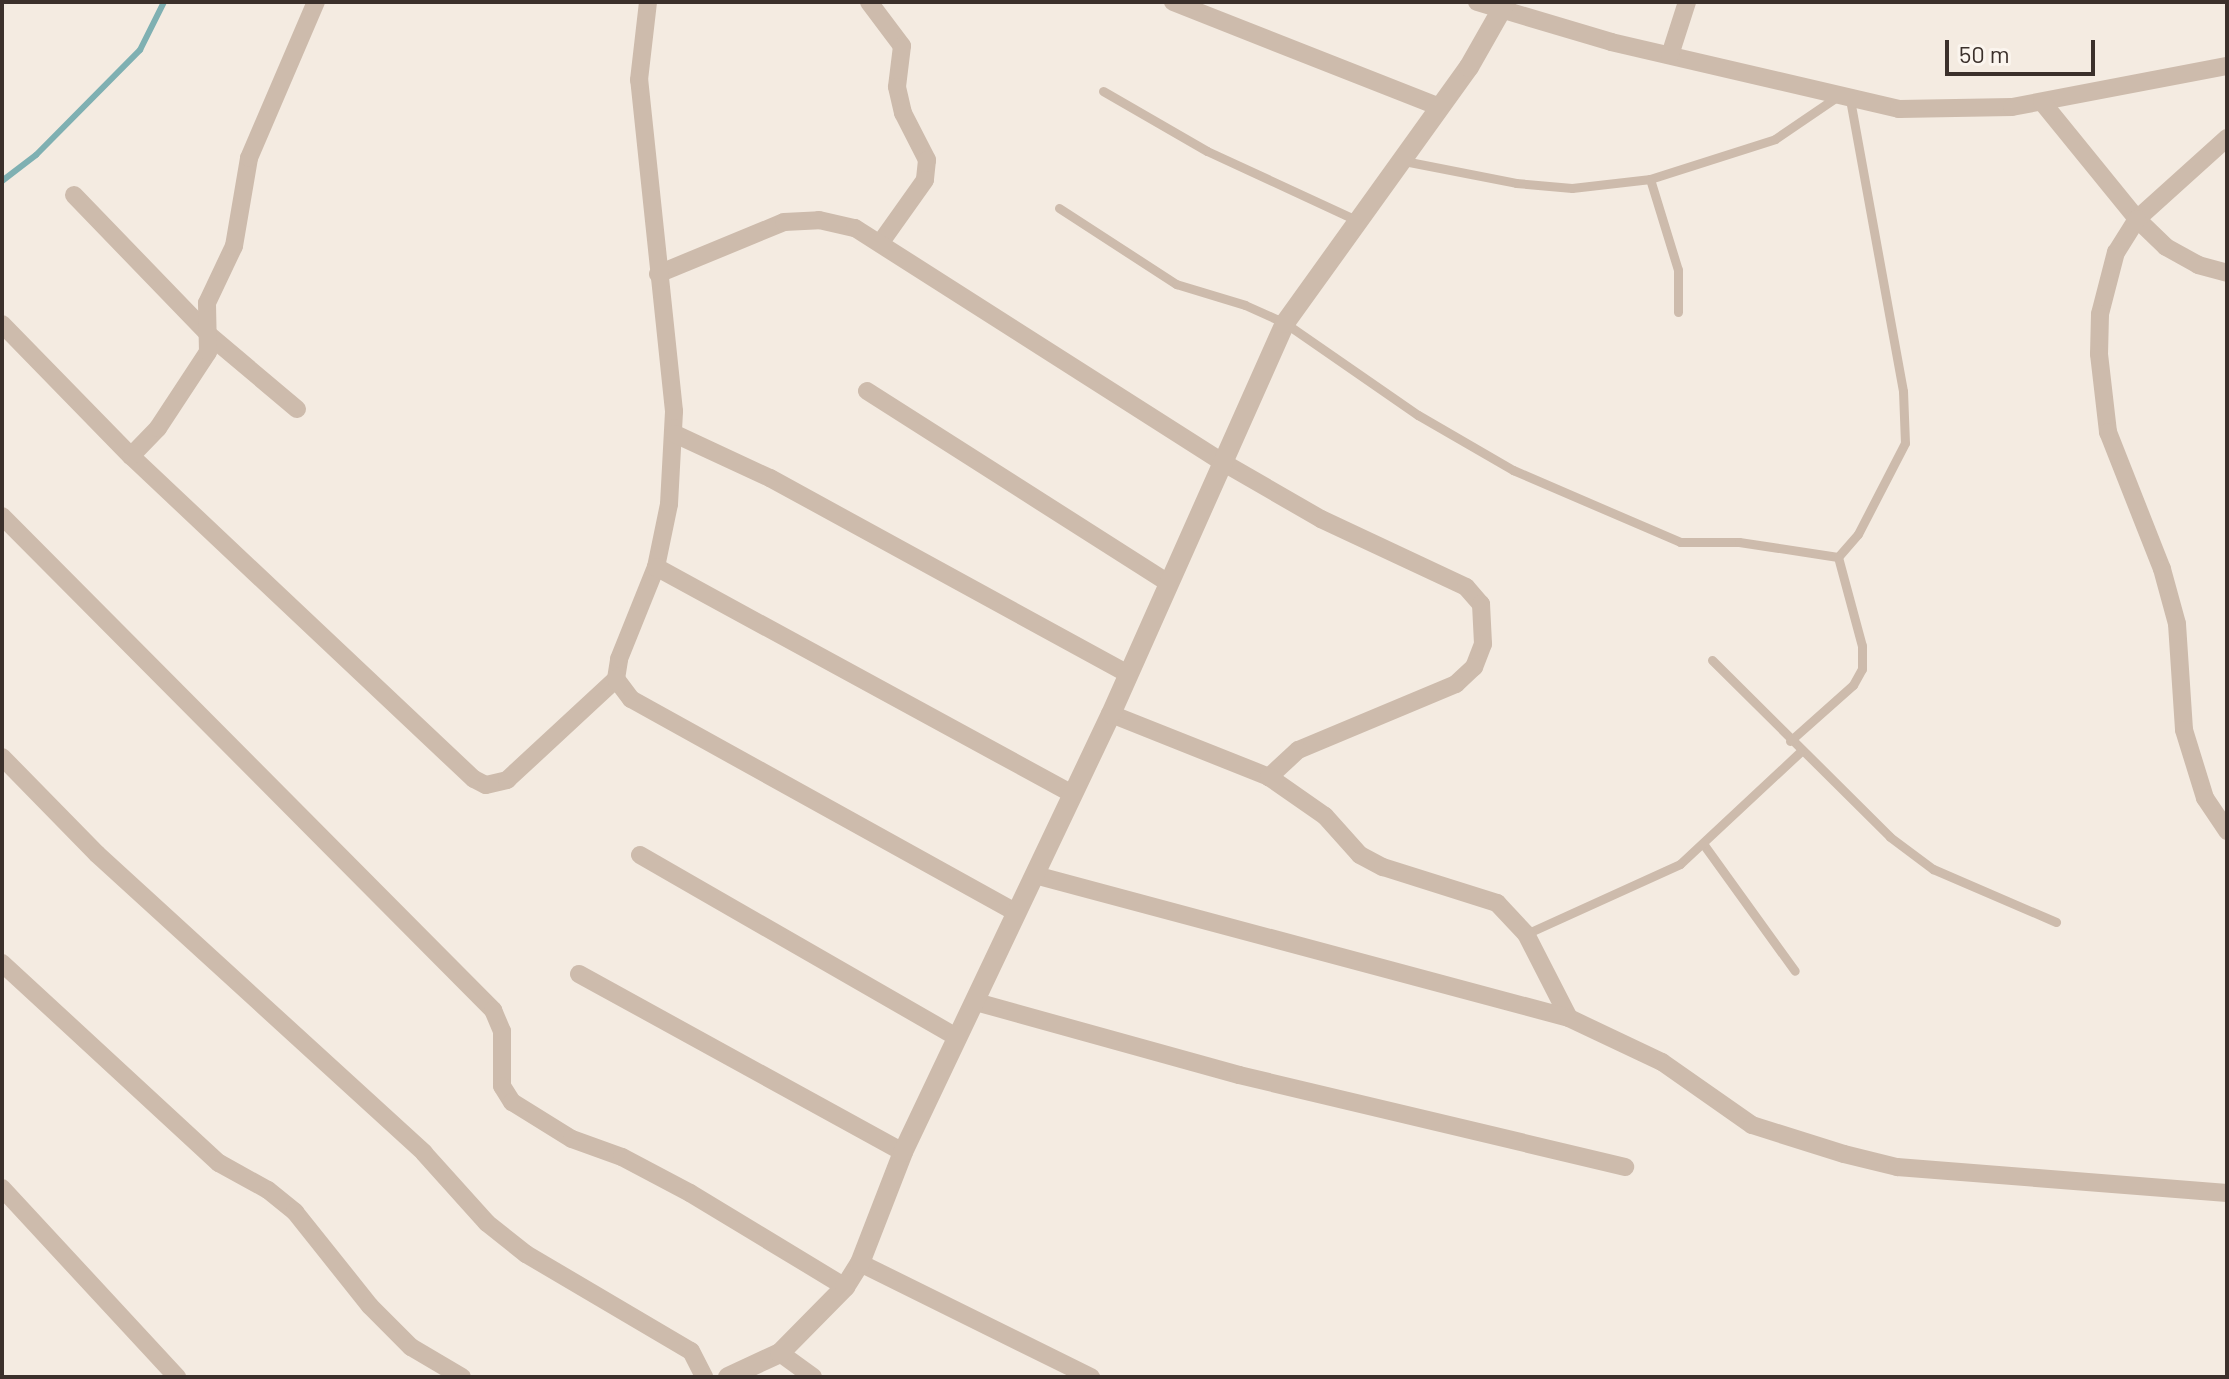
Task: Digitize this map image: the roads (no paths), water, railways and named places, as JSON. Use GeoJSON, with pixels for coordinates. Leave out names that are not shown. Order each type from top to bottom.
{"type":"FeatureCollection","features":[{"type":"Feature","properties":{"kind":"street"},"geometry":{"type":"LineString","coordinates":[[131,456],[158,428],[202,365],[209,335],[207,303],[234,246],[249,158],[316,2]]}},
{"type":"Feature","properties":{"kind":"street"},"geometry":{"type":"LineString","coordinates":[[2,324],[131,456],[474,779],[486,785],[507,780],[616,679],[619,659],[656,567],[669,504],[675,434],[639,80],[648,2]]}},
{"type":"Feature","properties":{"kind":"street"},"geometry":{"type":"LineString","coordinates":[[869,2],[902,46],[897,87],[903,113],[927,160],[925,180],[881,242]]}},
{"type":"Feature","properties":{"kind":"street"},"geometry":{"type":"LineString","coordinates":[[1173,2],[1440,107]]}},
{"type":"Feature","properties":{"kind":"street"},"geometry":{"type":"LineString","coordinates":[[1477,2],[1504,6],[1670,55],[1844,98],[1940,112],[2042,102],[2227,66]]}},
{"type":"Feature","properties":{"kind":"street"},"geometry":{"type":"LineString","coordinates":[[1670,55],[1687,2]]}},
{"type":"Feature","properties":{"kind":"street"},"geometry":{"type":"LineString","coordinates":[[728,1377],[780,1353],[845,1287],[860,1263],[903,1152],[1111,714],[1167,582],[1224,463],[1285,323],[1440,107],[1504,6]]}},
{"type":"Feature","properties":{"kind":"street"},"geometry":{"type":"LineString","coordinates":[[2042,102],[2137,219],[2182,258],[2227,273]]}},
{"type":"Feature","properties":{"kind":"street"},"geometry":{"type":"LineString","coordinates":[[2227,138],[2137,219],[2116,252],[2100,314],[2099,395],[2120,469],[2162,569],[2177,624],[2184,730],[2205,798],[2227,831]]}},
{"type":"Feature","properties":{"kind":"street"},"geometry":{"type":"LineString","coordinates":[[74,195],[209,335],[297,409]]}},
{"type":"Feature","properties":{"kind":"street"},"geometry":{"type":"LineString","coordinates":[[658,274],[784,222],[819,220],[855,228],[1224,463],[1321,519],[1466,587],[1481,604],[1484,623],[1474,667],[1456,684],[1298,750],[1269,777]]}},
{"type":"Feature","properties":{"kind":"street"},"geometry":{"type":"LineString","coordinates":[[867,391],[1167,582]]}},
{"type":"Feature","properties":{"kind":"street"},"geometry":{"type":"LineString","coordinates":[[675,434],[770,478],[1128,674]]}},
{"type":"Feature","properties":{"kind":"street"},"geometry":{"type":"LineString","coordinates":[[2,516],[493,1010],[502,1031],[502,1086],[512,1102],[572,1139],[622,1157],[690,1193],[845,1287]]}},
{"type":"Feature","properties":{"kind":"street"},"geometry":{"type":"LineString","coordinates":[[656,567],[1071,793]]}},
{"type":"Feature","properties":{"kind":"street"},"geometry":{"type":"LineString","coordinates":[[616,679],[631,699],[1015,912]]}},
{"type":"Feature","properties":{"kind":"street"},"geometry":{"type":"LineString","coordinates":[[1111,714],[1269,777],[1325,816],[1360,855],[1497,903],[1526,934],[1569,1018]]}},
{"type":"Feature","properties":{"kind":"street"},"geometry":{"type":"LineString","coordinates":[[2,757],[97,854],[424,1153],[487,1223],[526,1254],[691,1351],[704,1377]]}},
{"type":"Feature","properties":{"kind":"street"},"geometry":{"type":"LineString","coordinates":[[640,855],[957,1037]]}},
{"type":"Feature","properties":{"kind":"street"},"geometry":{"type":"LineString","coordinates":[[1035,875],[1569,1018],[1662,1062],[1752,1125],[1844,1154],[1897,1167],[2227,1193]]}},
{"type":"Feature","properties":{"kind":"street"},"geometry":{"type":"LineString","coordinates":[[2,963],[219,1163],[268,1190],[295,1212],[370,1306],[411,1347],[462,1377]]}},
{"type":"Feature","properties":{"kind":"street"},"geometry":{"type":"LineString","coordinates":[[579,974],[903,1152]]}},
{"type":"Feature","properties":{"kind":"street"},"geometry":{"type":"LineString","coordinates":[[976,1002],[1239,1075],[1625,1167]]}},
{"type":"Feature","properties":{"kind":"street"},"geometry":{"type":"LineString","coordinates":[[2,1188],[177,1377]]}},
{"type":"Feature","properties":{"kind":"street"},"geometry":{"type":"LineString","coordinates":[[860,1263],[1091,1377]]}},
{"type":"Feature","properties":{"kind":"street"},"geometry":{"type":"LineString","coordinates":[[780,1353],[813,1377]]}},
{"type":"Feature","properties":{"kind":"lane"},"geometry":{"type":"LineString","coordinates":[[1103,91],[1207,151],[1356,220]]}},
{"type":"Feature","properties":{"kind":"lane"},"geometry":{"type":"LineString","coordinates":[[1403,160],[1516,183],[1572,188],[1650,179],[1775,139],[1844,98],[1903,391],[1905,443],[1858,534],[1838,557]]}},
{"type":"Feature","properties":{"kind":"lane"},"geometry":{"type":"LineString","coordinates":[[1650,179],[1678,270],[1678,312]]}},
{"type":"Feature","properties":{"kind":"lane"},"geometry":{"type":"LineString","coordinates":[[1059,208],[1176,284],[1245,305],[1285,323],[1431,423],[1513,470],[1680,542],[1739,542],[1838,557]]}},
{"type":"Feature","properties":{"kind":"lane"},"geometry":{"type":"LineString","coordinates":[[1790,741],[1853,685],[1862,669],[1862,646],[1838,557]]}},
{"type":"Feature","properties":{"kind":"lane"},"geometry":{"type":"LineString","coordinates":[[1712,660],[1800,752],[1890,837],[1933,869],[2056,922]]}},
{"type":"Feature","properties":{"kind":"lane"},"geometry":{"type":"LineString","coordinates":[[1526,934],[1680,864],[1704,845],[1800,752]]}},
{"type":"Feature","properties":{"kind":"lane"},"geometry":{"type":"LineString","coordinates":[[1704,845],[1795,971]]}},
{"type":"Feature","properties":{"kind":"waterway"},"geometry":{"type":"LineString","coordinates":[[2,181],[36,155],[140,50],[164,2]]}}]}
